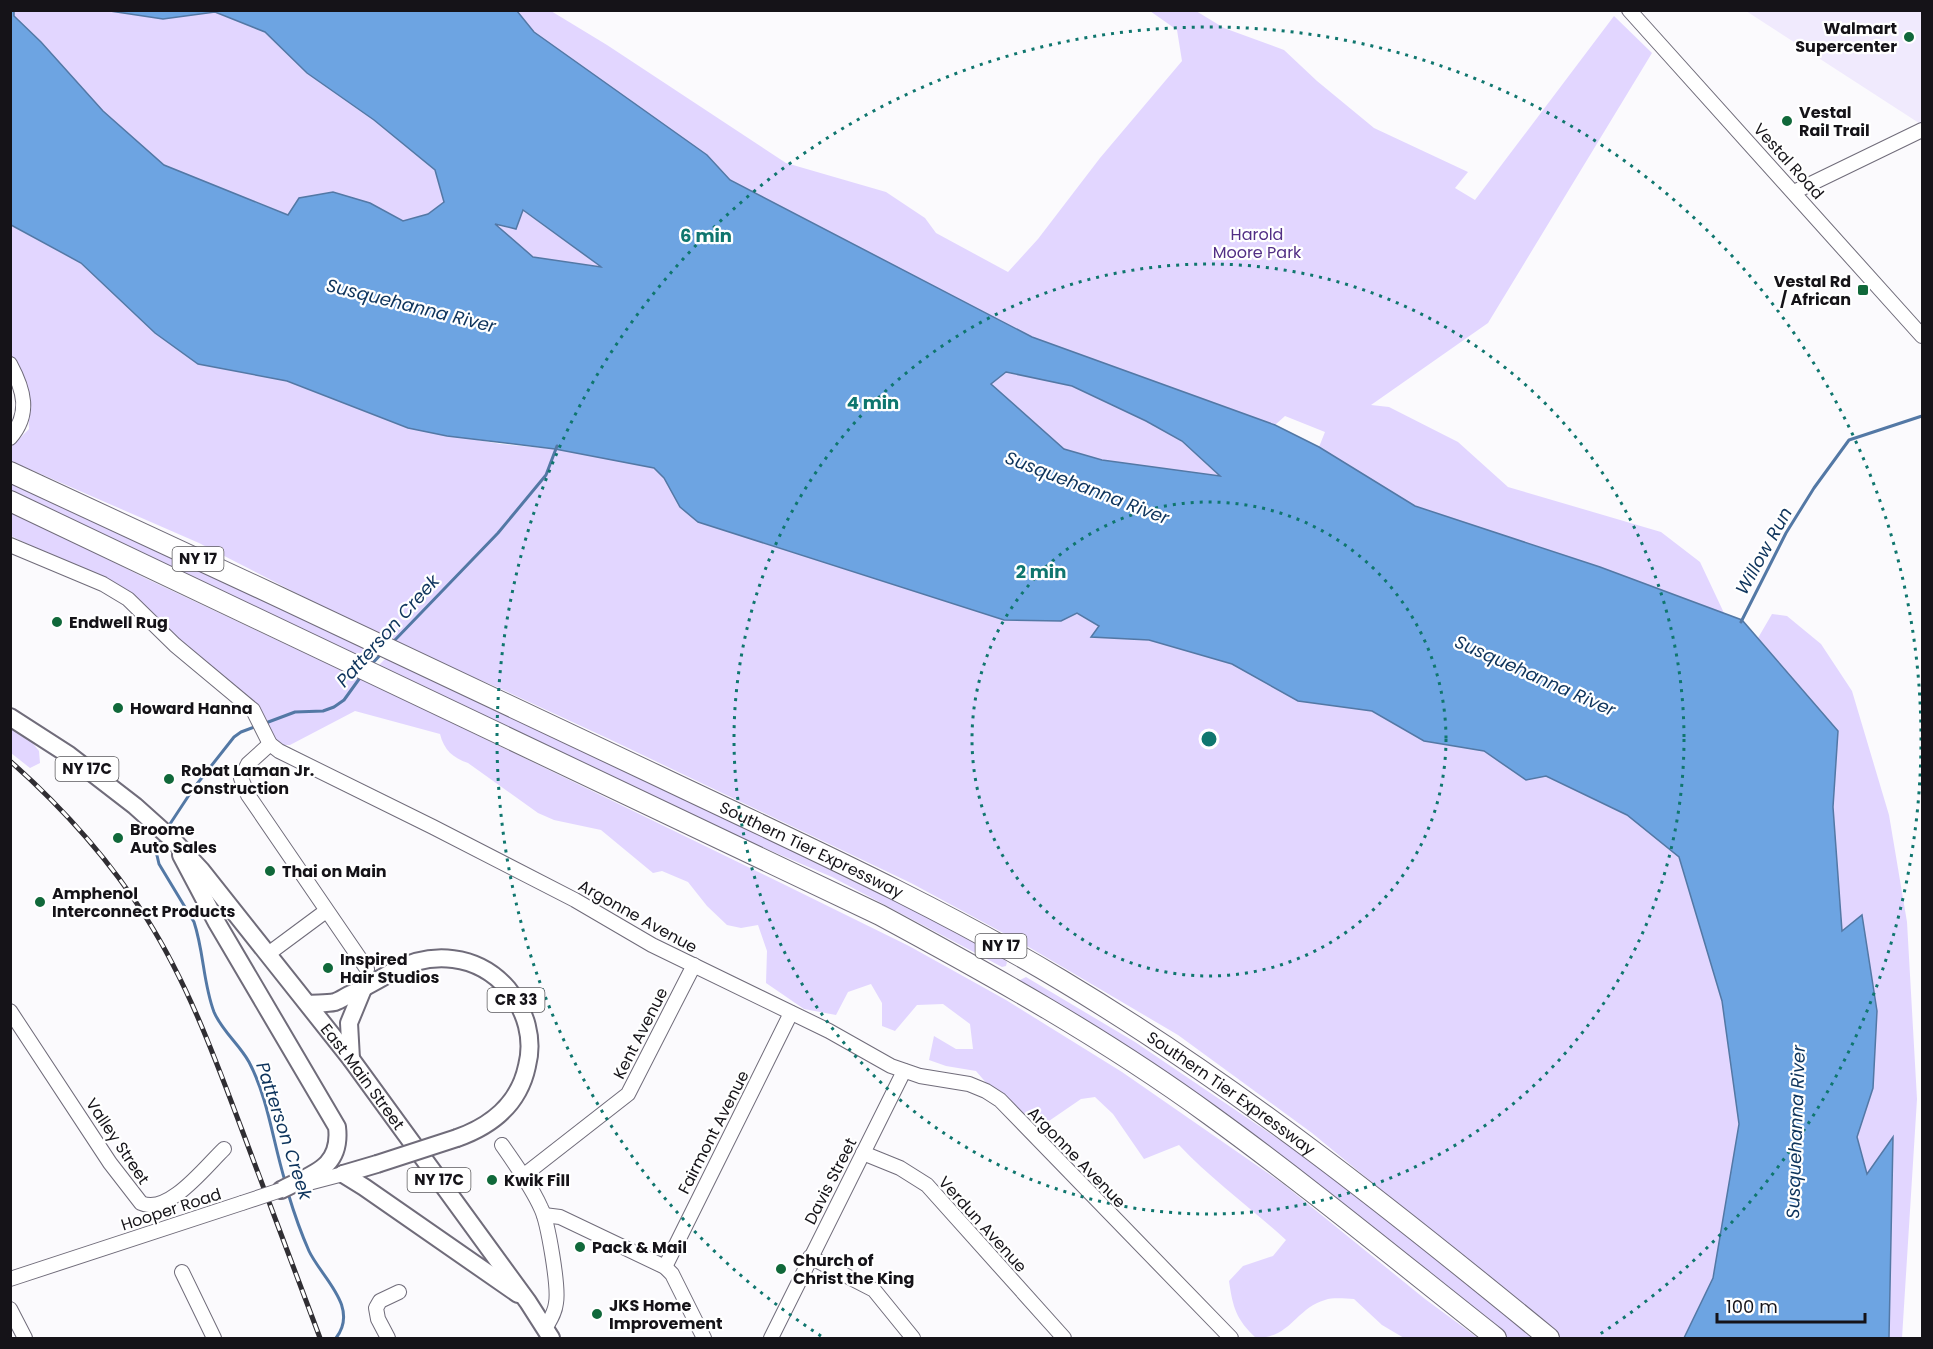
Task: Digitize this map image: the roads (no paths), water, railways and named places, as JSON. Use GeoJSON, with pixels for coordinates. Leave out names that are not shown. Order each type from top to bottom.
{"type":"FeatureCollection","features":[{"type":"Feature","properties":{"kind":"highway","name":"Southern Tier Expressway"},"geometry":{"type":"LineString","coordinates":[[15,474],[386,646],[928,906],[1057,978],[1198,1067],[1248,1102],[1480,1281],[1549,1338]]}},
{"type":"Feature","properties":{"kind":"highway","name":"Southern Tier Expressway"},"geometry":{"type":"LineString","coordinates":[[10,501],[880,915],[977,967],[1078,1027],[1208,1114],[1310,1191],[1496,1338]]}},
{"type":"Feature","properties":{"kind":"main road","name":"East Main Street"},"geometry":{"type":"LineString","coordinates":[[10,717],[69,755],[135,806],[174,841],[207,877],[351,1059],[528,1302],[548,1334]]}},
{"type":"Feature","properties":{"kind":"main road"},"geometry":{"type":"LineString","coordinates":[[174,841],[190,875],[337,1127],[339,1144],[332,1159],[315,1177],[282,1190]]}},
{"type":"Feature","properties":{"kind":"main road","name":"CR 33"},"geometry":{"type":"LineString","coordinates":[[308,1004],[336,1002],[363,990],[410,963],[435,958],[455,959],[472,963],[495,977],[512,994],[525,1017],[529,1041],[527,1067],[516,1094],[501,1113],[484,1126],[457,1138],[343,1174]]}},
{"type":"Feature","properties":{"kind":"main road"},"geometry":{"type":"LineString","coordinates":[[351,1059],[349,1023],[363,990]]}},
{"type":"Feature","properties":{"kind":"main road"},"geometry":{"type":"LineString","coordinates":[[343,1174],[528,1302]]}},
{"type":"Feature","properties":{"kind":"street","name":"Vestal Road"},"geometry":{"type":"LineString","coordinates":[[1629,10],[1923,336]]}},
{"type":"Feature","properties":{"kind":"street"},"geometry":{"type":"LineString","coordinates":[[1794,192],[1923,130]]}},
{"type":"Feature","properties":{"kind":"street"},"geometry":{"type":"LineString","coordinates":[[10,364],[21,390],[24,414],[18,428],[10,438]]}},
{"type":"Feature","properties":{"kind":"street"},"geometry":{"type":"LineString","coordinates":[[10,545],[103,584],[128,599],[175,645],[253,710],[270,744],[248,764],[241,778],[242,782],[248,795],[367,969]]}},
{"type":"Feature","properties":{"kind":"street","name":"Argonne Avenue"},"geometry":{"type":"LineString","coordinates":[[270,744],[279,751],[575,900],[652,945],[904,1071],[969,1084],[986,1090],[1000,1100],[1231,1338]]}},
{"type":"Feature","properties":{"kind":"street"},"geometry":{"type":"LineString","coordinates":[[267,954],[326,910]]}},
{"type":"Feature","properties":{"kind":"street","name":"Kent Avenue"},"geometry":{"type":"LineString","coordinates":[[523,1176],[628,1094],[693,965]]}},
{"type":"Feature","properties":{"kind":"street","name":"Valley Street"},"geometry":{"type":"LineString","coordinates":[[10,1011],[110,1163],[141,1203],[148,1206],[154,1205],[180,1192],[224,1149]]}},
{"type":"Feature","properties":{"kind":"street","name":"Fairmont Avenue"},"geometry":{"type":"LineString","coordinates":[[666,1267],[791,1013]]}},
{"type":"Feature","properties":{"kind":"street","name":"Davis Street"},"geometry":{"type":"LineString","coordinates":[[771,1338],[904,1071]]}},
{"type":"Feature","properties":{"kind":"street"},"geometry":{"type":"LineString","coordinates":[[502,1145],[523,1176],[544,1215],[555,1275],[557,1301],[548,1334]]}},
{"type":"Feature","properties":{"kind":"street","name":"Verdun Avenue"},"geometry":{"type":"LineString","coordinates":[[863,1153],[900,1168],[927,1185],[1064,1338]]}},
{"type":"Feature","properties":{"kind":"street"},"geometry":{"type":"LineString","coordinates":[[315,1177],[343,1174]]}},
{"type":"Feature","properties":{"kind":"street","name":"Hooper Road"},"geometry":{"type":"LineString","coordinates":[[10,1279],[282,1190]]}},
{"type":"Feature","properties":{"kind":"street"},"geometry":{"type":"LineString","coordinates":[[544,1215],[561,1217],[666,1267],[672,1274],[704,1338]]}},
{"type":"Feature","properties":{"kind":"street"},"geometry":{"type":"LineString","coordinates":[[810,1257],[874,1290],[913,1338]]}},
{"type":"Feature","properties":{"kind":"street"},"geometry":{"type":"LineString","coordinates":[[182,1272],[214,1338]]}},
{"type":"Feature","properties":{"kind":"street"},"geometry":{"type":"LineString","coordinates":[[388,1338],[378,1319],[376,1308],[380,1301],[399,1292]]}},
{"type":"Feature","properties":{"kind":"street"},"geometry":{"type":"LineString","coordinates":[[10,1309],[25,1338]]}},
{"type":"Feature","properties":{"kind":"water","name":"Susquehanna River"},"geometry":{"type":"Polygon","coordinates":[[[10,11],[14,11],[14,16],[41,42],[103,111],[164,165],[288,215],[299,198],[333,192],[370,203],[403,221],[428,214],[444,202],[435,170],[374,120],[307,73],[265,32],[215,12],[163,19],[110,11],[517,11],[534,32],[707,155],[730,180],[1032,337],[1275,425],[1319,447],[1415,506],[1600,567],[1742,620],[1838,731],[1833,807],[1842,931],[1862,915],[1877,1011],[1873,1088],[1857,1137],[1867,1174],[1893,1137],[1889,1338],[1684,1338],[1713,1278],[1739,1124],[1722,1001],[1679,857],[1627,815],[1546,776],[1526,780],[1484,751],[1424,741],[1372,711],[1298,701],[1232,664],[1149,640],[1091,637],[1099,626],[1077,613],[1061,621],[1004,620],[698,522],[680,507],[664,478],[654,468],[555,449],[447,436],[408,428],[287,381],[198,364],[155,333],[81,263],[11,225],[10,11]],[[523,210],[516,229],[495,224],[533,257],[601,267],[600,266],[523,210]],[[1006,372],[991,384],[1064,449],[1102,460],[1220,476],[1182,441],[1146,421],[1072,386],[1006,372]]]}},
{"type":"Feature","properties":{"kind":"waterway","name":"Willow Run"},"geometry":{"type":"LineString","coordinates":[[1741,622],[1786,533],[1814,488],[1849,440],[1922,416]]}},
{"type":"Feature","properties":{"kind":"waterway","name":"Patterson Creek"},"geometry":{"type":"LineString","coordinates":[[393,642],[498,533],[546,475],[557,446]]}},
{"type":"Feature","properties":{"kind":"waterway","name":"Patterson Creek"},"geometry":{"type":"LineString","coordinates":[[370,666],[382,653]]}},
{"type":"Feature","properties":{"kind":"waterway","name":"Patterson Creek"},"geometry":{"type":"LineString","coordinates":[[263,724],[295,712],[323,711],[334,707],[344,700],[362,675]]}},
{"type":"Feature","properties":{"kind":"waterway","name":"Patterson Creek"},"geometry":{"type":"LineString","coordinates":[[168,827],[193,789],[234,737],[257,726]]}},
{"type":"Feature","properties":{"kind":"waterway","name":"Patterson Creek"},"geometry":{"type":"LineString","coordinates":[[161,838],[155,847],[159,864],[194,922],[214,1012],[221,1025],[245,1055],[256,1076],[266,1105],[285,1181]]}},
{"type":"Feature","properties":{"kind":"waterway","name":"Patterson Creek"},"geometry":{"type":"LineString","coordinates":[[288,1193],[309,1251],[341,1304],[344,1315],[336,1338]]}},
{"type":"Feature","properties":{"kind":"railway"},"geometry":{"type":"LineString","coordinates":[[10,761],[67,816],[101,855],[132,897],[162,944],[188,995],[211,1049],[320,1338]]}},
{"type":"Feature","properties":{"kind":"place","name":"Walmart Supercenter"},"geometry":{"type":"Point","coordinates":[1909,37]}},
{"type":"Feature","properties":{"kind":"place","name":"Vestal Rail Trail"},"geometry":{"type":"Point","coordinates":[1787,121]}},
{"type":"Feature","properties":{"kind":"place","name":"Vestal Rd / African"},"geometry":{"type":"Point","coordinates":[1863,290]}},
{"type":"Feature","properties":{"kind":"place","name":"Endwell Rug"},"geometry":{"type":"Point","coordinates":[57,622]}},
{"type":"Feature","properties":{"kind":"place","name":"Howard Hanna"},"geometry":{"type":"Point","coordinates":[118,708]}},
{"type":"Feature","properties":{"kind":"place","name":"Robat Laman Jr. Construction"},"geometry":{"type":"Point","coordinates":[169,779]}},
{"type":"Feature","properties":{"kind":"place","name":"Broome Auto Sales"},"geometry":{"type":"Point","coordinates":[118,838]}},
{"type":"Feature","properties":{"kind":"place","name":"Thai on Main"},"geometry":{"type":"Point","coordinates":[270,871]}},
{"type":"Feature","properties":{"kind":"place","name":"Amphenol Interconnect Products"},"geometry":{"type":"Point","coordinates":[40,902]}},
{"type":"Feature","properties":{"kind":"place","name":"Inspired Hair Studios"},"geometry":{"type":"Point","coordinates":[328,968]}},
{"type":"Feature","properties":{"kind":"place","name":"Kwik Fill"},"geometry":{"type":"Point","coordinates":[492,1180]}},
{"type":"Feature","properties":{"kind":"place","name":"Pack & Mail"},"geometry":{"type":"Point","coordinates":[580,1247]}},
{"type":"Feature","properties":{"kind":"place","name":"Church of Christ the King"},"geometry":{"type":"Point","coordinates":[781,1269]}},
{"type":"Feature","properties":{"kind":"place","name":"JKS Home Improvement"},"geometry":{"type":"Point","coordinates":[597,1314]}},
{"type":"Feature","properties":{"kind":"park label","name":"Harold Moore Park"},"geometry":{"type":"Point","coordinates":[1257,243]}}]}
